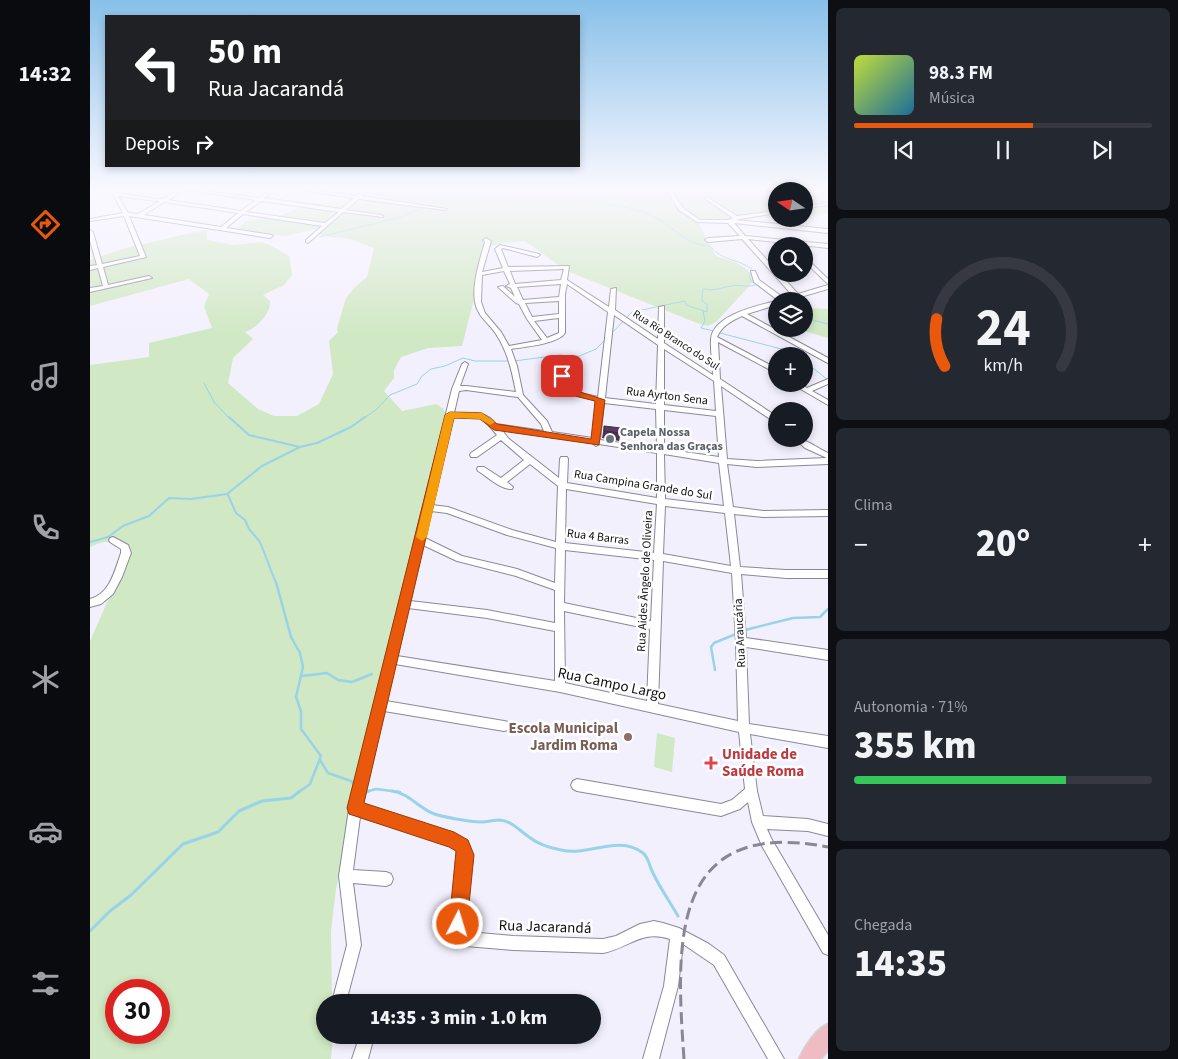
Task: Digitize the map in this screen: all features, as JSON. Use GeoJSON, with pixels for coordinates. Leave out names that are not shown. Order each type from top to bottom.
{"type":"FeatureCollection","features":[{"type":"Feature","properties":{"kind":"main road"},"geometry":{"type":"LineString","coordinates":[[809,1059],[828,1034]]}},
{"type":"Feature","properties":{"kind":"street"},"geometry":{"type":"LineString","coordinates":[[92,238],[106,287]]}},
{"type":"Feature","properties":{"kind":"street"},"geometry":{"type":"LineString","coordinates":[[90,268],[143,257],[136,238]]}},
{"type":"Feature","properties":{"kind":"street"},"geometry":{"type":"LineString","coordinates":[[708,240],[727,238]]}},
{"type":"Feature","properties":{"kind":"street"},"geometry":{"type":"LineString","coordinates":[[745,238],[768,265]]}},
{"type":"Feature","properties":{"kind":"street"},"geometry":{"type":"LineString","coordinates":[[753,238],[768,241]]}},
{"type":"Feature","properties":{"kind":"street"},"geometry":{"type":"LineString","coordinates":[[486,240],[488,242],[479,274],[478,302],[482,313],[499,333],[507,348],[514,366],[520,395],[544,424],[550,435]]}},
{"type":"Feature","properties":{"kind":"street"},"geometry":{"type":"LineString","coordinates":[[813,245],[828,246]]}},
{"type":"Feature","properties":{"kind":"street"},"geometry":{"type":"LineString","coordinates":[[537,255],[508,246],[499,247],[498,251],[521,302],[545,339]]}},
{"type":"Feature","properties":{"kind":"street"},"geometry":{"type":"LineString","coordinates":[[479,274],[507,270],[567,267],[561,299],[560,336],[545,339],[541,342],[507,348]]}},
{"type":"Feature","properties":{"kind":"street"},"geometry":{"type":"LineString","coordinates":[[813,267],[828,282]]}},
{"type":"Feature","properties":{"kind":"street"},"geometry":{"type":"LineString","coordinates":[[753,272],[756,281],[771,292]]}},
{"type":"Feature","properties":{"kind":"street"},"geometry":{"type":"LineString","coordinates":[[90,290],[149,278]]}},
{"type":"Feature","properties":{"kind":"street"},"geometry":{"type":"LineString","coordinates":[[561,299],[521,302],[512,299],[501,286],[563,281]]}},
{"type":"Feature","properties":{"kind":"street","name":"Rua Rio Branco do Sul"},"geometry":{"type":"LineString","coordinates":[[563,281],[662,343],[768,414]]}},
{"type":"Feature","properties":{"kind":"street"},"geometry":{"type":"LineString","coordinates":[[784,282],[793,292]]}},
{"type":"Feature","properties":{"kind":"street"},"geometry":{"type":"LineString","coordinates":[[813,292],[828,287]]}},
{"type":"Feature","properties":{"kind":"street"},"geometry":{"type":"LineString","coordinates":[[596,443],[614,289]]}},
{"type":"Feature","properties":{"kind":"street"},"geometry":{"type":"LineString","coordinates":[[768,305],[741,313],[724,324],[715,333],[714,338],[768,367]]}},
{"type":"Feature","properties":{"kind":"street","name":"Rua Aides Ângelo de Oliveira"},"geometry":{"type":"LineString","coordinates":[[652,707],[660,502],[662,307]]}},
{"type":"Feature","properties":{"kind":"street"},"geometry":{"type":"LineString","coordinates":[[741,313],[828,361]]}},
{"type":"Feature","properties":{"kind":"street"},"geometry":{"type":"LineString","coordinates":[[531,319],[562,316]]}},
{"type":"Feature","properties":{"kind":"street","name":"Rua Araucária"},"geometry":{"type":"LineString","coordinates":[[714,338],[723,461],[736,570],[744,728],[751,791],[758,822],[766,842],[828,948]]}},
{"type":"Feature","properties":{"kind":"street"},"geometry":{"type":"LineString","coordinates":[[341,994],[354,945],[346,876],[355,808],[456,389],[465,364]]}},
{"type":"Feature","properties":{"kind":"street","name":"Rua Ayrton Sena"},"geometry":{"type":"LineString","coordinates":[[562,376],[574,393],[600,400],[719,414]]}},
{"type":"Feature","properties":{"kind":"street"},"geometry":{"type":"LineString","coordinates":[[813,389],[828,381]]}},
{"type":"Feature","properties":{"kind":"street"},"geometry":{"type":"LineString","coordinates":[[456,389],[466,388],[520,395]]}},
{"type":"Feature","properties":{"kind":"street"},"geometry":{"type":"LineString","coordinates":[[807,392],[828,404]]}},
{"type":"Feature","properties":{"kind":"street","name":"Rua Campina Grande do Sul"},"geometry":{"type":"LineString","coordinates":[[450,415],[482,416],[494,426],[501,436],[562,485],[660,502],[729,510],[784,515],[828,513]]}},
{"type":"Feature","properties":{"kind":"street"},"geometry":{"type":"LineString","coordinates":[[494,426],[660,453],[723,461],[757,464],[828,462]]}},
{"type":"Feature","properties":{"kind":"street"},"geometry":{"type":"LineString","coordinates":[[474,455],[501,436]]}},
{"type":"Feature","properties":{"kind":"street"},"geometry":{"type":"LineString","coordinates":[[810,447],[828,456]]}},
{"type":"Feature","properties":{"kind":"street"},"geometry":{"type":"LineString","coordinates":[[560,688],[559,588],[564,459]]}},
{"type":"Feature","properties":{"kind":"street"},"geometry":{"type":"LineString","coordinates":[[481,469],[505,485],[529,460]]}},
{"type":"Feature","properties":{"kind":"street","name":"Rua 4 Barras"},"geometry":{"type":"LineString","coordinates":[[428,508],[448,510],[510,533],[560,546],[658,557],[736,570],[786,574],[828,574]]}},
{"type":"Feature","properties":{"kind":"street"},"geometry":{"type":"LineString","coordinates":[[90,603],[103,599],[109,592],[126,553],[125,547],[113,540]]}},
{"type":"Feature","properties":{"kind":"street"},"geometry":{"type":"LineString","coordinates":[[421,540],[460,559],[517,573],[559,588]]}},
{"type":"Feature","properties":{"kind":"street"},"geometry":{"type":"LineString","coordinates":[[404,604],[486,614],[559,628]]}},
{"type":"Feature","properties":{"kind":"street"},"geometry":{"type":"LineString","coordinates":[[559,606],[654,626]]}},
{"type":"Feature","properties":{"kind":"street"},"geometry":{"type":"LineString","coordinates":[[741,642],[828,656]]}},
{"type":"Feature","properties":{"kind":"street","name":"Rua Campo Largo"},"geometry":{"type":"LineString","coordinates":[[390,659],[560,688],[744,728],[828,742]]}},
{"type":"Feature","properties":{"kind":"street"},"geometry":{"type":"LineString","coordinates":[[379,705],[504,726]]}},
{"type":"Feature","properties":{"kind":"street"},"geometry":{"type":"LineString","coordinates":[[577,785],[721,810],[736,804],[751,791]]}},
{"type":"Feature","properties":{"kind":"street","name":"Rua Jacarandá"},"geometry":{"type":"LineString","coordinates":[[355,808],[454,840],[463,846],[465,855],[458,924],[461,933],[466,939],[513,943],[603,946],[618,943],[647,928],[658,928],[678,936]]}},
{"type":"Feature","properties":{"kind":"street"},"geometry":{"type":"LineString","coordinates":[[758,822],[808,825],[828,830]]}},
{"type":"Feature","properties":{"kind":"street"},"geometry":{"type":"LineString","coordinates":[[346,876],[386,879]]}},
{"type":"Feature","properties":{"kind":"street"},"geometry":{"type":"LineString","coordinates":[[651,1059],[671,986],[678,936],[707,950],[719,960],[776,1059]]}},
{"type":"Feature","properties":{"kind":"street"},"geometry":{"type":"LineString","coordinates":[[360,1059],[364,1044]]}},
{"type":"Feature","properties":{"kind":"green space"},"geometry":{"type":"Polygon","coordinates":[[[168,238],[207,238],[207,240],[233,245],[261,242],[289,256],[292,275],[284,285],[263,295],[270,301],[270,305],[266,315],[258,324],[245,332],[253,339],[233,358],[228,383],[258,409],[274,416],[297,416],[319,404],[333,374],[329,341],[338,332],[337,328],[346,298],[367,277],[374,248],[345,238],[707,238],[716,256],[744,267],[752,275],[754,281],[716,322],[708,326],[567,271],[525,241],[503,243],[483,248],[473,303],[462,346],[428,348],[401,357],[394,370],[394,378],[384,391],[402,411],[436,404],[444,409],[446,418],[336,889],[331,931],[332,994],[316,994],[316,1044],[332,1044],[331,1059],[90,1059],[90,641],[121,571],[126,553],[117,545],[109,542],[90,547],[90,365],[149,357],[149,343],[212,328],[204,307],[209,294],[189,279],[90,306],[90,260],[126,248],[168,238]]]}},
{"type":"Feature","properties":{"kind":"green space"},"geometry":{"type":"Polygon","coordinates":[[[813,308],[828,309],[828,338],[813,334],[813,308]]]}},
{"type":"Feature","properties":{"kind":"green space"},"geometry":{"type":"Polygon","coordinates":[[[657,733],[675,738],[672,772],[654,767],[657,733]]]}},
{"type":"Feature","properties":{"kind":"building"},"geometry":{"type":"Polygon","coordinates":[[[604,426],[621,428],[621,433],[604,431],[604,426]]]}},
{"type":"Feature","properties":{"kind":"waterway"},"geometry":{"type":"LineString","coordinates":[[685,238],[701,245],[710,246],[724,257],[746,265],[752,269],[749,276],[751,281],[768,294]]}},
{"type":"Feature","properties":{"kind":"waterway"},"geometry":{"type":"LineString","coordinates":[[612,333],[632,312],[685,301],[686,305],[707,312],[707,304],[702,301],[703,289],[755,285]]}},
{"type":"Feature","properties":{"kind":"waterway"},"geometry":{"type":"LineString","coordinates":[[703,311],[705,321],[701,328],[714,331]]}},
{"type":"Feature","properties":{"kind":"waterway"},"geometry":{"type":"LineString","coordinates":[[813,320],[828,324]]}},
{"type":"Feature","properties":{"kind":"waterway"},"geometry":{"type":"LineString","coordinates":[[720,333],[774,347]]}},
{"type":"Feature","properties":{"kind":"waterway"},"geometry":{"type":"LineString","coordinates":[[514,361],[560,355],[577,357],[596,349],[605,340]]}},
{"type":"Feature","properties":{"kind":"waterway"},"geometry":{"type":"LineString","coordinates":[[363,419],[377,409],[390,395],[417,384],[422,376],[431,369],[445,366],[463,358],[475,361],[509,361]]}},
{"type":"Feature","properties":{"kind":"waterway"},"geometry":{"type":"LineString","coordinates":[[813,368],[828,380]]}},
{"type":"Feature","properties":{"kind":"waterway"},"geometry":{"type":"LineString","coordinates":[[204,383],[214,402],[230,419]]}},
{"type":"Feature","properties":{"kind":"waterway"},"geometry":{"type":"LineString","coordinates":[[229,417],[249,435],[300,447]]}},
{"type":"Feature","properties":{"kind":"waterway"},"geometry":{"type":"LineString","coordinates":[[300,447],[317,443],[351,427],[365,417]]}},
{"type":"Feature","properties":{"kind":"waterway"},"geometry":{"type":"LineString","coordinates":[[90,542],[108,537],[123,526],[149,516],[169,498],[191,499],[227,494],[262,466],[300,447]]}},
{"type":"Feature","properties":{"kind":"waterway"},"geometry":{"type":"LineString","coordinates":[[228,495],[236,513],[245,520],[249,529],[260,542],[276,583]]}},
{"type":"Feature","properties":{"kind":"waterway"},"geometry":{"type":"LineString","coordinates":[[276,582],[291,637],[300,653],[303,667],[296,697],[301,711],[301,729],[321,756],[310,784],[299,792]]}},
{"type":"Feature","properties":{"kind":"waterway"},"geometry":{"type":"LineString","coordinates":[[745,630],[793,618],[820,617],[828,609]]}},
{"type":"Feature","properties":{"kind":"waterway"},"geometry":{"type":"LineString","coordinates":[[715,670],[711,647],[714,643],[736,634]]}},
{"type":"Feature","properties":{"kind":"waterway"},"geometry":{"type":"LineString","coordinates":[[302,676],[327,673],[338,680],[352,682],[372,674]]}},
{"type":"Feature","properties":{"kind":"waterway"},"geometry":{"type":"LineString","coordinates":[[320,760],[328,773],[351,781],[355,785]]}},
{"type":"Feature","properties":{"kind":"waterway"},"geometry":{"type":"LineString","coordinates":[[365,792],[376,789],[392,791]]}},
{"type":"Feature","properties":{"kind":"waterway"},"geometry":{"type":"LineString","coordinates":[[90,931],[110,911],[131,895],[183,844],[218,832],[239,811],[262,801],[291,798],[300,791]]}},
{"type":"Feature","properties":{"kind":"waterway"},"geometry":{"type":"LineString","coordinates":[[363,793],[369,791]]}},
{"type":"Feature","properties":{"kind":"waterway"},"geometry":{"type":"LineString","coordinates":[[392,791],[400,792]]}},
{"type":"Feature","properties":{"kind":"waterway"},"geometry":{"type":"LineString","coordinates":[[392,791],[403,794],[432,813],[442,816],[476,822],[504,821],[512,824],[536,842],[557,849],[582,851],[613,846],[633,848],[647,857],[656,879],[678,916]]}},
{"type":"Feature","properties":{"kind":"railway"},"geometry":{"type":"LineString","coordinates":[[684,1059],[681,1016],[681,974],[684,934],[693,899],[710,871],[737,851],[776,843],[828,847]]}},
{"type":"Feature","properties":{"kind":"slow traffic"},"geometry":{"type":"LineString","coordinates":[[422,537],[450,415],[482,416],[490,422]]}},
{"type":"Feature","properties":{"kind":"place","name":"Capela Nossa Senhora das Graças"},"geometry":{"type":"Point","coordinates":[610,439]}},
{"type":"Feature","properties":{"kind":"place","name":"Escola Municipal Jardim Roma"},"geometry":{"type":"Point","coordinates":[628,737]}},
{"type":"Feature","properties":{"kind":"place","name":"Unidade de Saúde Roma"},"geometry":{"type":"Point","coordinates":[711,763]}},
{"type":"Feature","properties":{"kind":"route"},"geometry":{"type":"LineString","coordinates":[[458,924],[465,855],[463,846],[454,840],[355,808],[450,415],[482,416],[488,419],[494,426],[596,443],[600,400],[574,393],[562,376]]}}]}
